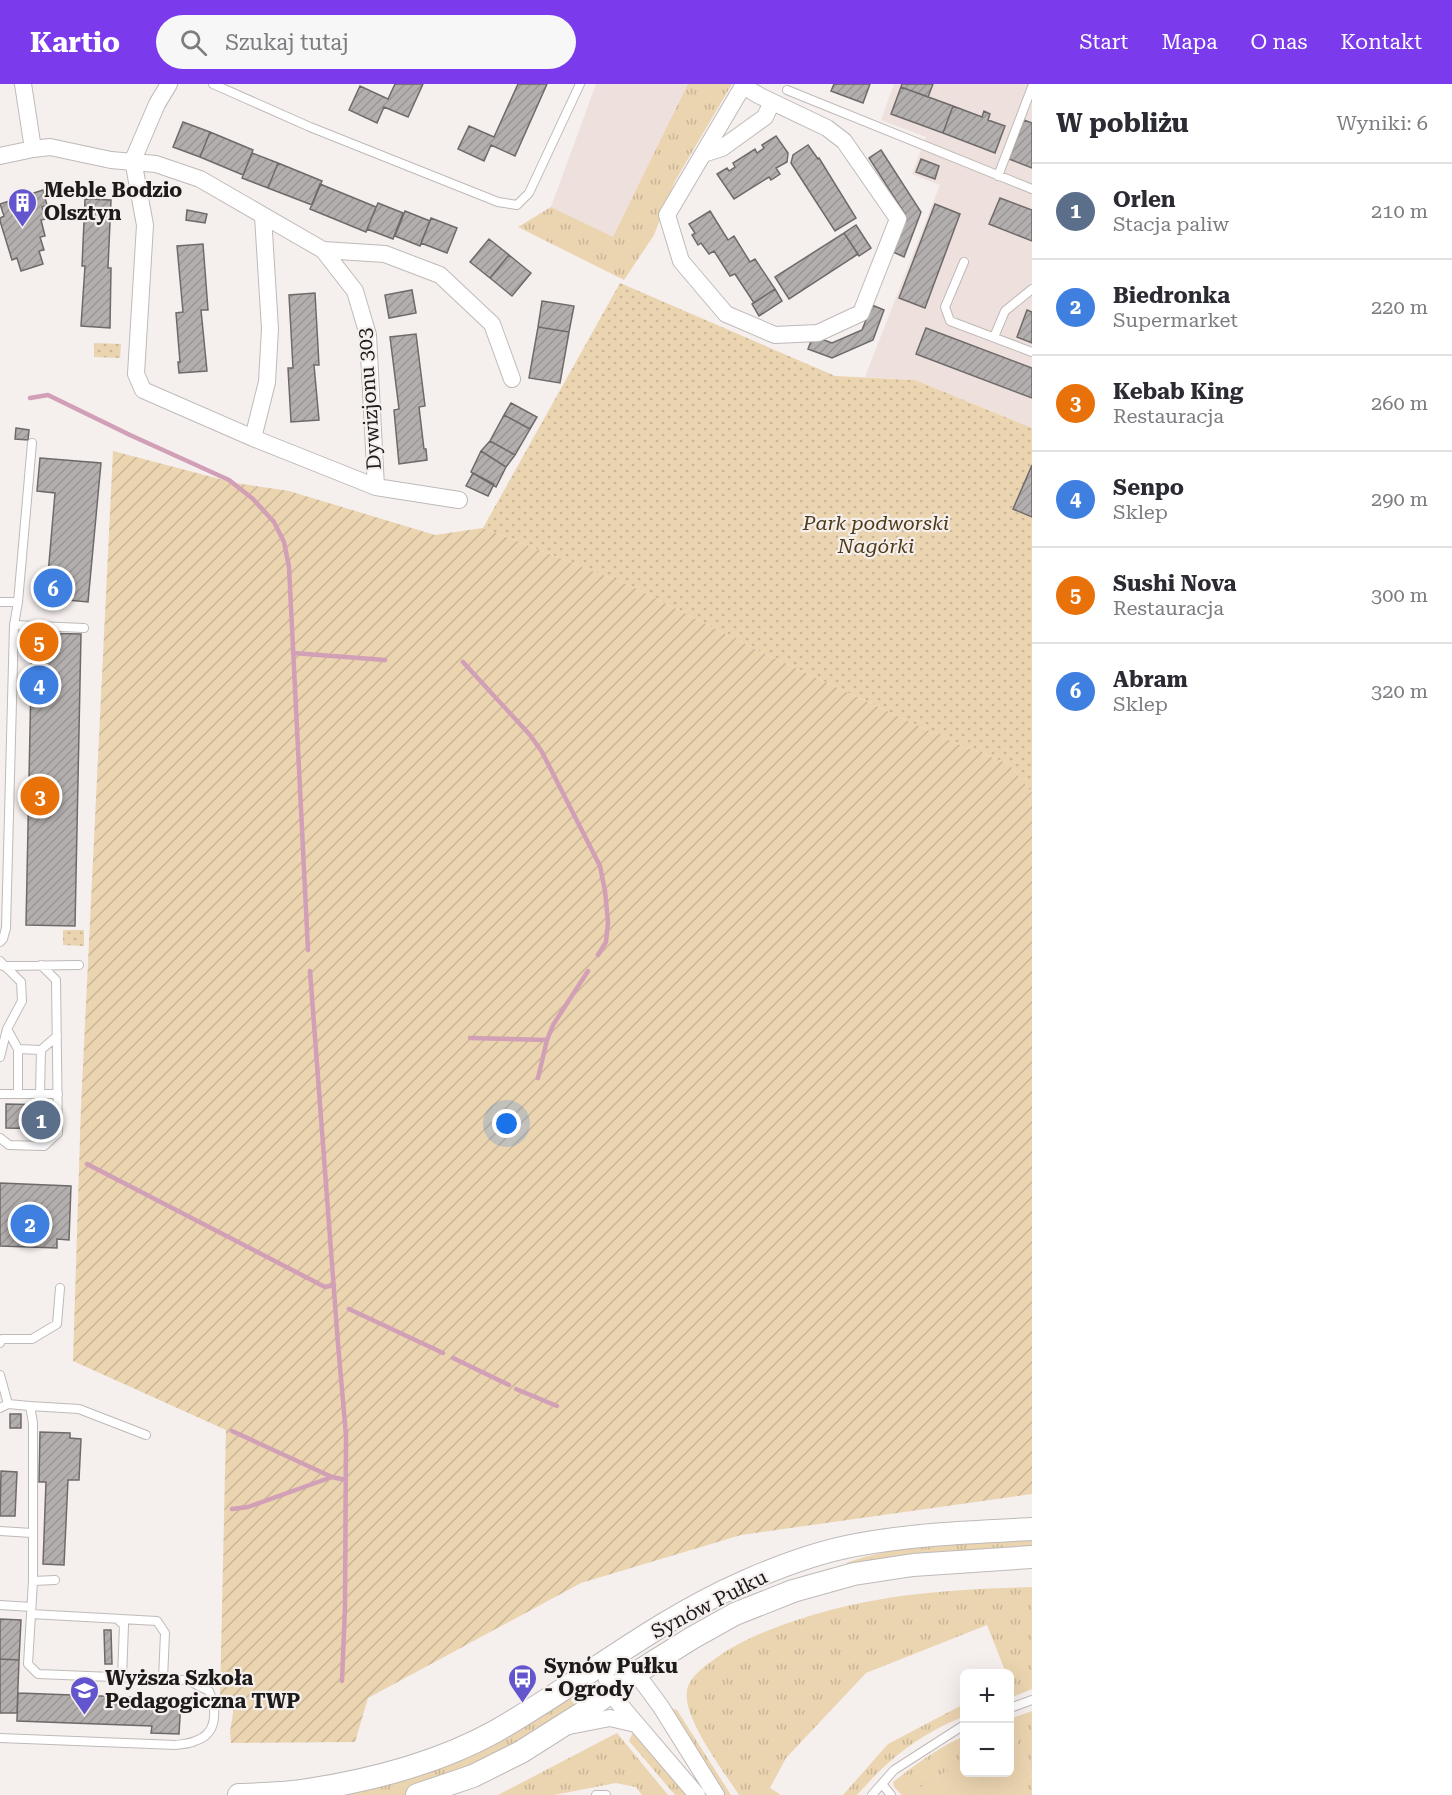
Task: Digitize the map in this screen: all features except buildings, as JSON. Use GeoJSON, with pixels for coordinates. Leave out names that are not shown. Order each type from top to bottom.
{"type":"FeatureCollection","features":[{"type":"Feature","properties":{"kind":"main road","name":"Synów Pułku"},"geometry":{"type":"LineString","coordinates":[[239,1795],[300,1792],[406,1768],[439,1756],[495,1731],[682,1612],[745,1582],[801,1560],[855,1545],[895,1539],[1032,1529]]}},
{"type":"Feature","properties":{"kind":"main road","name":"Synów Pułku"},"geometry":{"type":"LineString","coordinates":[[417,1795],[473,1776],[521,1752],[636,1673],[692,1638],[735,1614],[793,1591],[854,1574],[913,1565],[1032,1557]]}},
{"type":"Feature","properties":{"kind":"street"},"geometry":{"type":"LineString","coordinates":[[23,84],[33,149]]}},
{"type":"Feature","properties":{"kind":"street"},"geometry":{"type":"LineString","coordinates":[[133,160],[157,104],[169,84]]}},
{"type":"Feature","properties":{"kind":"street"},"geometry":{"type":"LineString","coordinates":[[744,85],[772,102],[827,128],[844,141],[898,219],[861,313],[818,333],[775,335],[726,314],[681,261],[667,215],[744,85]]}},
{"type":"Feature","properties":{"kind":"street"},"geometry":{"type":"LineString","coordinates":[[703,154],[722,148],[765,117],[772,102]]}},
{"type":"Feature","properties":{"kind":"street","name":"Dywizjonu 303"},"geometry":{"type":"LineString","coordinates":[[0,156],[50,147],[111,160],[133,160],[156,164],[200,179],[323,250],[356,291],[368,335],[376,488]]}},
{"type":"Feature","properties":{"kind":"street","name":"Dywizjonu 303"},"geometry":{"type":"LineString","coordinates":[[133,160],[145,225],[136,374],[144,390],[253,438],[376,488],[459,500]]}},
{"type":"Feature","properties":{"kind":"street"},"geometry":{"type":"LineString","coordinates":[[253,438],[267,382],[270,329],[263,216]]}},
{"type":"Feature","properties":{"kind":"street","name":"Dywizjonu 303"},"geometry":{"type":"LineString","coordinates":[[323,250],[385,254],[440,275],[492,324],[512,379]]}},
{"type":"Feature","properties":{"kind":"street"},"geometry":{"type":"LineString","coordinates":[[603,1662],[636,1673],[661,1707],[716,1795]]}},
{"type":"Feature","properties":{"kind":"street"},"geometry":{"type":"LineString","coordinates":[[603,1662],[610,1693],[697,1795]]}},
{"type":"Feature","properties":{"kind":"street"},"geometry":{"type":"LineString","coordinates":[[559,1728],[610,1718],[636,1724]]}},
{"type":"Feature","properties":{"kind":"lane"},"geometry":{"type":"LineString","coordinates":[[213,84],[321,132],[498,202],[517,205],[529,193],[580,84]]}},
{"type":"Feature","properties":{"kind":"lane"},"geometry":{"type":"LineString","coordinates":[[998,176],[1032,87]]}},
{"type":"Feature","properties":{"kind":"lane"},"geometry":{"type":"LineString","coordinates":[[787,90],[1032,189]]}},
{"type":"Feature","properties":{"kind":"lane"},"geometry":{"type":"LineString","coordinates":[[964,262],[945,307],[950,321],[1032,352]]}},
{"type":"Feature","properties":{"kind":"lane"},"geometry":{"type":"LineString","coordinates":[[994,338],[1005,311],[1032,289]]}},
{"type":"Feature","properties":{"kind":"lane"},"geometry":{"type":"LineString","coordinates":[[0,942],[6,928],[14,625],[32,443]]}},
{"type":"Feature","properties":{"kind":"lane"},"geometry":{"type":"LineString","coordinates":[[0,602],[18,602]]}},
{"type":"Feature","properties":{"kind":"lane"},"geometry":{"type":"LineString","coordinates":[[14,625],[84,628]]}},
{"type":"Feature","properties":{"kind":"lane"},"geometry":{"type":"LineString","coordinates":[[2,964],[79,965]]}},
{"type":"Feature","properties":{"kind":"lane"},"geometry":{"type":"LineString","coordinates":[[0,1058],[7,1029],[22,1001],[21,982],[2,964]]}},
{"type":"Feature","properties":{"kind":"lane"},"geometry":{"type":"LineString","coordinates":[[0,1138],[9,1145],[44,1146],[58,1133],[56,980],[41,965]]}},
{"type":"Feature","properties":{"kind":"lane"},"geometry":{"type":"LineString","coordinates":[[7,1029],[18,1049],[18,1094]]}},
{"type":"Feature","properties":{"kind":"lane"},"geometry":{"type":"LineString","coordinates":[[18,1049],[41,1050],[57,1036]]}},
{"type":"Feature","properties":{"kind":"lane"},"geometry":{"type":"LineString","coordinates":[[40,1094],[41,1050]]}},
{"type":"Feature","properties":{"kind":"lane"},"geometry":{"type":"LineString","coordinates":[[0,1094],[58,1094]]}},
{"type":"Feature","properties":{"kind":"lane"},"geometry":{"type":"LineString","coordinates":[[0,1343],[2,1339],[32,1340],[57,1324],[60,1288]]}},
{"type":"Feature","properties":{"kind":"lane"},"geometry":{"type":"LineString","coordinates":[[0,1375],[4,1406],[80,1409],[146,1435]]}},
{"type":"Feature","properties":{"kind":"lane"},"geometry":{"type":"LineString","coordinates":[[0,1738],[176,1745],[196,1741],[210,1732],[214,1723],[214,1702],[209,1691],[187,1680],[38,1674],[28,1664],[33,1581],[33,1423],[30,1406]]}},
{"type":"Feature","properties":{"kind":"lane"},"geometry":{"type":"LineString","coordinates":[[0,1532],[32,1533]]}},
{"type":"Feature","properties":{"kind":"lane"},"geometry":{"type":"LineString","coordinates":[[33,1581],[55,1580]]}},
{"type":"Feature","properties":{"kind":"lane"},"geometry":{"type":"LineString","coordinates":[[0,1605],[31,1611],[157,1621],[165,1633],[163,1679]]}},
{"type":"Feature","properties":{"kind":"lane"},"geometry":{"type":"LineString","coordinates":[[116,1619],[124,1625],[122,1678]]}},
{"type":"Feature","properties":{"kind":"lane"},"geometry":{"type":"LineString","coordinates":[[1014,1707],[1032,1700]]}},
{"type":"Feature","properties":{"kind":"lane"},"geometry":{"type":"LineString","coordinates":[[872,1795],[894,1770],[960,1728]]}},
{"type":"Feature","properties":{"kind":"lane"},"geometry":{"type":"LineString","coordinates":[[882,1784],[891,1795]]}},
{"type":"Feature","properties":{"kind":"lane"},"geometry":{"type":"LineString","coordinates":[[596,1795],[606,1795]]}},
{"type":"Feature","properties":{"kind":"shaded area"},"geometry":{"type":"Polygon","coordinates":[[[596,84],[701,84],[621,253],[551,207],[596,84]]]}},
{"type":"Feature","properties":{"kind":"shaded area"},"geometry":{"type":"Polygon","coordinates":[[[894,84],[1032,84],[1032,428],[915,380],[865,377],[940,185],[912,174],[926,137],[881,120],[894,84]]]}},
{"type":"Feature","properties":{"kind":"green space"},"geometry":{"type":"Polygon","coordinates":[[[688,84],[732,84],[675,181],[654,235],[624,280],[518,227],[551,207],[613,237],[688,84]]]}},
{"type":"Feature","properties":{"kind":"green space","name":"Park podworski Nagórki"},"geometry":{"type":"Polygon","coordinates":[[[620,283],[835,376],[915,380],[1032,428],[1032,793],[1009,764],[955,743],[757,650],[631,586],[483,528],[620,283]]]}},
{"type":"Feature","properties":{"kind":"green space"},"geometry":{"type":"Polygon","coordinates":[[[94,343],[121,344],[120,358],[94,357],[94,343]]]}},
{"type":"Feature","properties":{"kind":"green space"},"geometry":{"type":"Polygon","coordinates":[[[113,451],[235,483],[289,491],[435,535],[483,528],[631,586],[757,650],[955,743],[1009,764],[1032,793],[1032,1494],[741,1535],[581,1583],[368,1698],[355,1742],[231,1743],[230,1732],[234,1707],[220,1699],[226,1430],[73,1361],[81,1106],[113,451]]]}},
{"type":"Feature","properties":{"kind":"green space"},"geometry":{"type":"Polygon","coordinates":[[[63,930],[84,930],[84,946],[63,945],[63,930]]]}},
{"type":"Feature","properties":{"kind":"green space"},"geometry":{"type":"Polygon","coordinates":[[[1032,1538],[1032,1549],[850,1567],[846,1563],[914,1547],[1032,1538]]]}},
{"type":"Feature","properties":{"kind":"green space"},"geometry":{"type":"Polygon","coordinates":[[[1032,1587],[1032,1689],[1014,1696],[1014,1669],[1004,1669],[987,1625],[866,1673],[786,1758],[770,1788],[781,1795],[739,1795],[697,1729],[691,1715],[687,1702],[687,1691],[698,1672],[716,1658],[754,1636],[823,1612],[882,1599],[971,1589],[1032,1587]]]}},
{"type":"Feature","properties":{"kind":"green space"},"geometry":{"type":"Polygon","coordinates":[[[564,1689],[581,1714],[417,1795],[239,1795],[406,1768],[564,1689]]]}},
{"type":"Feature","properties":{"kind":"green space"},"geometry":{"type":"Polygon","coordinates":[[[960,1706],[960,1718],[918,1740],[894,1758],[857,1795],[843,1795],[888,1744],[960,1706]]]}},
{"type":"Feature","properties":{"kind":"green space"},"geometry":{"type":"Polygon","coordinates":[[[670,1708],[677,1710],[731,1795],[723,1795],[670,1708]]]}},
{"type":"Feature","properties":{"kind":"green space"},"geometry":{"type":"Polygon","coordinates":[[[1032,1711],[1032,1776],[1014,1734],[1014,1718],[1032,1711]]]}},
{"type":"Feature","properties":{"kind":"green space"},"geometry":{"type":"Polygon","coordinates":[[[633,1732],[686,1795],[675,1795],[629,1741],[633,1732]]]}},
{"type":"Feature","properties":{"kind":"green space"},"geometry":{"type":"Polygon","coordinates":[[[617,1733],[668,1795],[642,1795],[636,1787],[616,1783],[554,1795],[498,1795],[617,1733]]]}},
{"type":"Feature","properties":{"kind":"green space"},"geometry":{"type":"Polygon","coordinates":[[[1014,1734],[1032,1776],[1002,1795],[926,1795],[919,1788],[960,1763],[960,1777],[1014,1777],[1014,1734]]]}},
{"type":"Feature","properties":{"kind":"green space"},"geometry":{"type":"Polygon","coordinates":[[[960,1738],[960,1763],[920,1788],[926,1795],[902,1795],[893,1782],[936,1751],[960,1738]]]}},
{"type":"Feature","properties":{"kind":"green space"},"geometry":{"type":"Polygon","coordinates":[[[1032,1776],[1032,1795],[1002,1795],[1032,1776]]]}},
{"type":"Feature","properties":{"kind":"waterway"},"geometry":{"type":"LineString","coordinates":[[30,398],[48,395],[229,480],[253,499],[274,522],[284,542],[289,567],[308,950]]}},
{"type":"Feature","properties":{"kind":"waterway"},"geometry":{"type":"LineString","coordinates":[[293,653],[385,660]]}},
{"type":"Feature","properties":{"kind":"waterway"},"geometry":{"type":"LineString","coordinates":[[463,662],[530,735],[542,752],[600,866],[608,922],[606,942],[598,955]]}},
{"type":"Feature","properties":{"kind":"waterway"},"geometry":{"type":"LineString","coordinates":[[310,971],[346,1435],[342,1681]]}},
{"type":"Feature","properties":{"kind":"waterway"},"geometry":{"type":"LineString","coordinates":[[538,1078],[553,1025],[588,971]]}},
{"type":"Feature","properties":{"kind":"waterway"},"geometry":{"type":"LineString","coordinates":[[470,1038],[547,1040]]}},
{"type":"Feature","properties":{"kind":"waterway"},"geometry":{"type":"LineString","coordinates":[[87,1164],[325,1287],[334,1285]]}},
{"type":"Feature","properties":{"kind":"waterway"},"geometry":{"type":"LineString","coordinates":[[349,1309],[443,1353]]}},
{"type":"Feature","properties":{"kind":"waterway"},"geometry":{"type":"LineString","coordinates":[[453,1358],[509,1385]]}},
{"type":"Feature","properties":{"kind":"waterway"},"geometry":{"type":"LineString","coordinates":[[516,1389],[557,1406]]}},
{"type":"Feature","properties":{"kind":"waterway"},"geometry":{"type":"LineString","coordinates":[[232,1431],[332,1477],[346,1480]]}},
{"type":"Feature","properties":{"kind":"waterway"},"geometry":{"type":"LineString","coordinates":[[232,1509],[248,1507],[332,1477]]}},
{"type":"Feature","properties":{"kind":"place","name":"Meble Bodzio Olsztyn"},"geometry":{"type":"Point","coordinates":[23,228]}},
{"type":"Feature","properties":{"kind":"place","name":"Abram"},"geometry":{"type":"Point","coordinates":[53,588]}},
{"type":"Feature","properties":{"kind":"place","name":"Sushi Nova"},"geometry":{"type":"Point","coordinates":[39,642]}},
{"type":"Feature","properties":{"kind":"place","name":"Senpo"},"geometry":{"type":"Point","coordinates":[39,685]}},
{"type":"Feature","properties":{"kind":"place","name":"Kebab King"},"geometry":{"type":"Point","coordinates":[40,796]}},
{"type":"Feature","properties":{"kind":"place","name":"Orlen"},"geometry":{"type":"Point","coordinates":[41,1120]}},
{"type":"Feature","properties":{"kind":"place","name":"Biedronka"},"geometry":{"type":"Point","coordinates":[30,1224]}},
{"type":"Feature","properties":{"kind":"place","name":"Synów Pułku - Ogrody"},"geometry":{"type":"Point","coordinates":[523,1704]}},
{"type":"Feature","properties":{"kind":"place","name":"Wyższa Szkoła Pedagogiczna TWP"},"geometry":{"type":"Point","coordinates":[84,1716]}}]}
